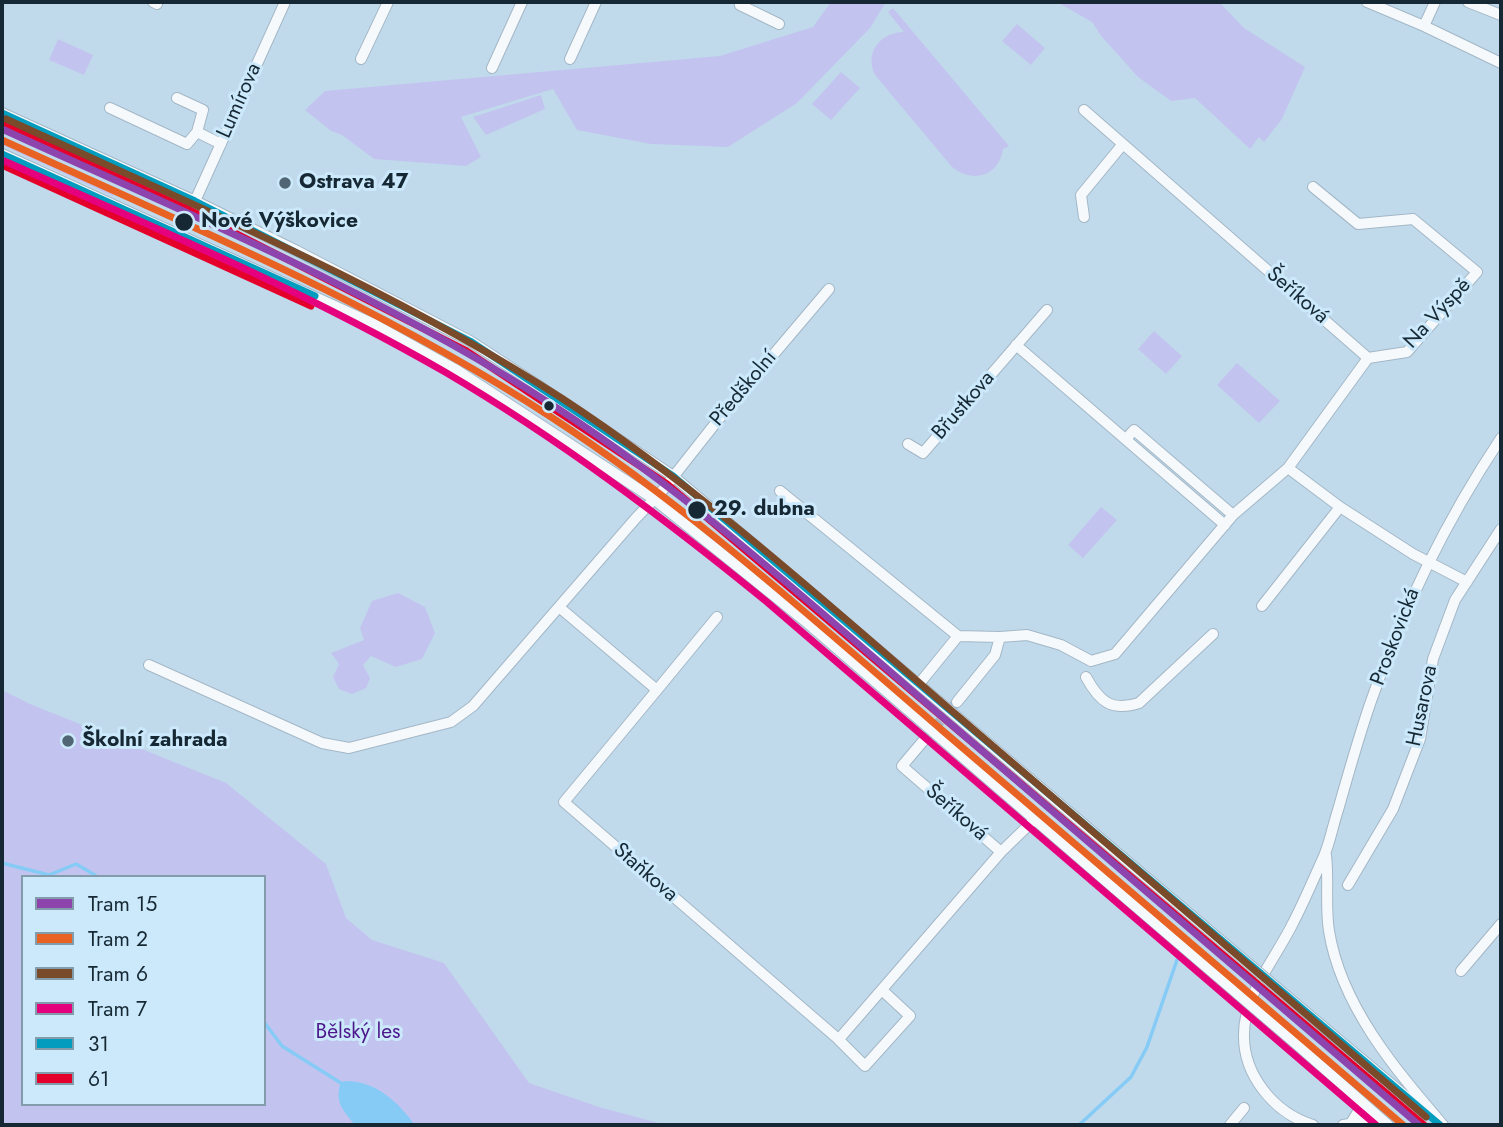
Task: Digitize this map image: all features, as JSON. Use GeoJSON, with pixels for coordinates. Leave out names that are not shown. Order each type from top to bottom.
{"type":"FeatureCollection","features":[{"type":"Feature","properties":{"kind":"street","name":"Lumírova"},"geometry":{"type":"LineString","coordinates":[[195,201],[285,2]]}},
{"type":"Feature","properties":{"kind":"street"},"geometry":{"type":"LineString","coordinates":[[361,59],[388,2]]}},
{"type":"Feature","properties":{"kind":"street"},"geometry":{"type":"LineString","coordinates":[[492,68],[522,2]]}},
{"type":"Feature","properties":{"kind":"street"},"geometry":{"type":"LineString","coordinates":[[569,59],[596,2]]}},
{"type":"Feature","properties":{"kind":"street"},"geometry":{"type":"LineString","coordinates":[[741,2],[740,5],[779,24]]}},
{"type":"Feature","properties":{"kind":"street"},"geometry":{"type":"LineString","coordinates":[[1367,2],[1501,63]]}},
{"type":"Feature","properties":{"kind":"street"},"geometry":{"type":"LineString","coordinates":[[1424,26],[1435,2]]}},
{"type":"Feature","properties":{"kind":"street"},"geometry":{"type":"LineString","coordinates":[[1468,2],[1501,15]]}},
{"type":"Feature","properties":{"kind":"street"},"geometry":{"type":"LineString","coordinates":[[110,108],[187,144],[197,132],[203,110],[177,98]]}},
{"type":"Feature","properties":{"kind":"street","name":"Šeříková"},"geometry":{"type":"LineString","coordinates":[[1084,110],[1368,358]]}},
{"type":"Feature","properties":{"kind":"street"},"geometry":{"type":"LineString","coordinates":[[2,113],[195,201],[470,341],[673,476],[1442,1125]]}},
{"type":"Feature","properties":{"kind":"street"},"geometry":{"type":"LineString","coordinates":[[197,132],[220,144]]}},
{"type":"Feature","properties":{"kind":"street"},"geometry":{"type":"LineString","coordinates":[[1084,217],[1081,195],[1123,144]]}},
{"type":"Feature","properties":{"kind":"street"},"geometry":{"type":"LineString","coordinates":[[2,153],[374,324],[455,369],[658,495],[1344,1084],[1388,1125]]}},
{"type":"Feature","properties":{"kind":"street","name":"Na Výspě"},"geometry":{"type":"LineString","coordinates":[[1313,187],[1358,224],[1413,219],[1477,272],[1407,352],[1368,358]]}},
{"type":"Feature","properties":{"kind":"street","name":"Předškolní"},"geometry":{"type":"LineString","coordinates":[[658,495],[829,289]]}},
{"type":"Feature","properties":{"kind":"street","name":"Břustkova"},"geometry":{"type":"LineString","coordinates":[[908,444],[923,453],[1047,310]]}},
{"type":"Feature","properties":{"kind":"street"},"geometry":{"type":"LineString","coordinates":[[1016,345],[1225,525]]}},
{"type":"Feature","properties":{"kind":"street"},"geometry":{"type":"LineString","coordinates":[[780,491],[958,636],[1027,635],[1061,645],[1091,661],[1115,654],[1233,515],[1288,468],[1368,358]]}},
{"type":"Feature","properties":{"kind":"street"},"geometry":{"type":"LineString","coordinates":[[1126,439],[1134,430],[1233,515]]}},
{"type":"Feature","properties":{"kind":"street","name":"Proskovická"},"geometry":{"type":"LineString","coordinates":[[1325,852],[1370,704],[1417,584],[1453,514],[1501,438]]}},
{"type":"Feature","properties":{"kind":"street"},"geometry":{"type":"LineString","coordinates":[[1288,468],[1340,507],[1413,554],[1467,582]]}},
{"type":"Feature","properties":{"kind":"street"},"geometry":{"type":"LineString","coordinates":[[149,665],[322,743],[349,748],[452,722],[473,706],[658,495]]}},
{"type":"Feature","properties":{"kind":"street"},"geometry":{"type":"LineString","coordinates":[[1262,606],[1340,507]]}},
{"type":"Feature","properties":{"kind":"street","name":"Husarova"},"geometry":{"type":"LineString","coordinates":[[1348,885],[1398,797],[1420,738],[1433,659],[1455,600],[1501,530]]}},
{"type":"Feature","properties":{"kind":"street"},"geometry":{"type":"LineString","coordinates":[[559,607],[657,691]]}},
{"type":"Feature","properties":{"kind":"street","name":"Staňkova"},"geometry":{"type":"LineString","coordinates":[[717,617],[564,802],[837,1038],[865,1066],[910,1016],[883,991]]}},
{"type":"Feature","properties":{"kind":"street"},"geometry":{"type":"LineString","coordinates":[[1086,677],[1101,699],[1115,707],[1139,703],[1213,634]]}},
{"type":"Feature","properties":{"kind":"street"},"geometry":{"type":"LineString","coordinates":[[919,684],[958,636]]}},
{"type":"Feature","properties":{"kind":"street"},"geometry":{"type":"LineString","coordinates":[[957,702],[995,655],[999,637]]}},
{"type":"Feature","properties":{"kind":"street","name":"Šeříková"},"geometry":{"type":"LineString","coordinates":[[924,740],[902,766],[1001,852],[1035,819]]}},
{"type":"Feature","properties":{"kind":"street"},"geometry":{"type":"LineString","coordinates":[[837,1038],[839,1039],[883,991],[1001,852]]}},
{"type":"Feature","properties":{"kind":"street"},"geometry":{"type":"LineString","coordinates":[[1325,852],[1329,930],[1342,978],[1384,1051],[1442,1125]]}},
{"type":"Feature","properties":{"kind":"street"},"geometry":{"type":"LineString","coordinates":[[1313,1125],[1282,1109],[1261,1087],[1250,1069],[1244,1036],[1249,1007],[1293,923],[1325,852]]}},
{"type":"Feature","properties":{"kind":"street"},"geometry":{"type":"LineString","coordinates":[[1461,971],[1501,924]]}},
{"type":"Feature","properties":{"kind":"street"},"geometry":{"type":"LineString","coordinates":[[1344,1084],[1359,1106],[1359,1113],[1347,1124]]}},
{"type":"Feature","properties":{"kind":"street"},"geometry":{"type":"LineString","coordinates":[[1230,1125],[1244,1108]]}},
{"type":"Feature","properties":{"kind":"street"},"geometry":{"type":"LineString","coordinates":[[1347,1124],[1369,1121],[1382,1125]]}},
{"type":"Feature","properties":{"kind":"green space"},"geometry":{"type":"Polygon","coordinates":[[[831,2],[886,2],[870,28],[797,103],[728,147],[651,144],[577,130],[553,89],[461,117],[481,157],[466,166],[374,159],[305,110],[325,91],[720,56],[813,27],[831,2]]]}},
{"type":"Feature","properties":{"kind":"green space"},"geometry":{"type":"Polygon","coordinates":[[[1057,2],[1219,2],[1244,28],[1305,67],[1282,119],[1264,142],[1259,137],[1250,149],[1195,98],[1171,101],[1138,77],[1092,22],[1057,2]]]}},
{"type":"Feature","properties":{"kind":"green space"},"geometry":{"type":"Polygon","coordinates":[[[893,8],[1009,146],[1003,149],[1001,158],[991,171],[976,176],[952,167],[875,75],[872,59],[877,45],[888,35],[904,32],[888,12],[893,8]]]}},
{"type":"Feature","properties":{"kind":"green space"},"geometry":{"type":"Polygon","coordinates":[[[1017,24],[1045,48],[1031,65],[1002,41],[1017,24]]]}},
{"type":"Feature","properties":{"kind":"green space"},"geometry":{"type":"Polygon","coordinates":[[[58,39],[93,55],[84,75],[49,60],[58,39]]]}},
{"type":"Feature","properties":{"kind":"green space"},"geometry":{"type":"Polygon","coordinates":[[[841,72],[860,88],[831,120],[812,104],[841,72]]]}},
{"type":"Feature","properties":{"kind":"green space"},"geometry":{"type":"Polygon","coordinates":[[[541,95],[545,109],[486,135],[473,117],[541,95]]]}},
{"type":"Feature","properties":{"kind":"green space"},"geometry":{"type":"Polygon","coordinates":[[[2,121],[123,176],[121,180],[2,126],[2,121]]]}},
{"type":"Feature","properties":{"kind":"green space"},"geometry":{"type":"Polygon","coordinates":[[[2,140],[115,192],[113,196],[2,145],[2,140]]]}},
{"type":"Feature","properties":{"kind":"green space"},"geometry":{"type":"Polygon","coordinates":[[[1154,331],[1182,356],[1166,374],[1138,349],[1154,331]]]}},
{"type":"Feature","properties":{"kind":"green space"},"geometry":{"type":"Polygon","coordinates":[[[1237,363],[1280,401],[1259,423],[1217,385],[1237,363]]]}},
{"type":"Feature","properties":{"kind":"green space"},"geometry":{"type":"Polygon","coordinates":[[[1101,507],[1117,520],[1083,558],[1068,545],[1101,507]]]}},
{"type":"Feature","properties":{"kind":"green space"},"geometry":{"type":"Polygon","coordinates":[[[398,593],[425,607],[435,633],[422,659],[396,667],[371,656],[363,665],[370,678],[366,688],[352,694],[339,689],[333,677],[339,664],[331,653],[364,640],[360,628],[372,601],[398,593]]]}},
{"type":"Feature","properties":{"kind":"green space","name":"Bělský les"},"geometry":{"type":"Polygon","coordinates":[[[2,690],[30,704],[226,783],[326,864],[346,918],[372,940],[444,963],[529,1083],[599,1107],[666,1125],[2,1125],[2,690]]]}},
{"type":"Feature","properties":{"kind":"shaded area"},"geometry":{"type":"Polygon","coordinates":[[[341,1082],[367,1085],[385,1094],[415,1125],[355,1125],[339,1100],[341,1082]]]}},
{"type":"Feature","properties":{"kind":"waterway"},"geometry":{"type":"LineString","coordinates":[[2,863],[49,875]]}},
{"type":"Feature","properties":{"kind":"waterway"},"geometry":{"type":"LineString","coordinates":[[49,875],[76,864],[95,875]]}},
{"type":"Feature","properties":{"kind":"waterway"},"geometry":{"type":"LineString","coordinates":[[1079,1125],[1131,1077],[1147,1047],[1177,960]]}},
{"type":"Feature","properties":{"kind":"waterway"},"geometry":{"type":"LineString","coordinates":[[266,1025],[282,1046],[344,1085]]}},
{"type":"Feature","properties":{"kind":"tunnel"},"geometry":{"type":"LineString","coordinates":[[924,740],[954,705]]}},
{"type":"Feature","properties":{"kind":"tram line","name":"6"},"geometry":{"type":"LineString","coordinates":[[6,119],[290,249],[360,284],[497,358],[616,435],[717,511],[815,593],[1426,1117]]}},
{"type":"Feature","properties":{"kind":"tram line","name":"15"},"geometry":{"type":"LineString","coordinates":[[2,129],[215,225],[355,293],[491,367],[610,444],[711,520],[809,602],[1419,1125]]}},
{"type":"Feature","properties":{"kind":"tram line","name":"2"},"geometry":{"type":"LineString","coordinates":[[2,140],[282,268],[419,338],[486,376],[603,452],[703,528],[800,608],[1403,1125]]}},
{"type":"Feature","properties":{"kind":"tram line","name":"7"},"geometry":{"type":"LineString","coordinates":[[2,160],[170,234],[337,314],[445,372],[570,452],[650,510],[767,602],[1376,1125]]}},
{"type":"Feature","properties":{"kind":"transit line","name":"31"},"geometry":{"type":"LineString","coordinates":[[2,113],[195,201],[470,341],[673,476],[1440,1125]]}},
{"type":"Feature","properties":{"kind":"transit line","name":"61"},"geometry":{"type":"LineString","coordinates":[[2,124],[190,210],[465,350],[667,484],[1424,1125]]}},
{"type":"Feature","properties":{"kind":"transit line","name":"31"},"geometry":{"type":"LineString","coordinates":[[2,154],[315,296]]}},
{"type":"Feature","properties":{"kind":"transit line","name":"61"},"geometry":{"type":"LineString","coordinates":[[2,165],[311,306]]}},
{"type":"Feature","properties":{"kind":"place","name":"Ostrava 47"},"geometry":{"type":"Point","coordinates":[285,183]}},
{"type":"Feature","properties":{"kind":"place","name":"Nové Výškovice"},"geometry":{"type":"Point","coordinates":[184,222]}},
{"type":"Feature","properties":{"kind":"place","name":"29. dubna"},"geometry":{"type":"Point","coordinates":[697,510]}},
{"type":"Feature","properties":{"kind":"place","name":"Školní zahrada"},"geometry":{"type":"Point","coordinates":[68,741]}}]}
